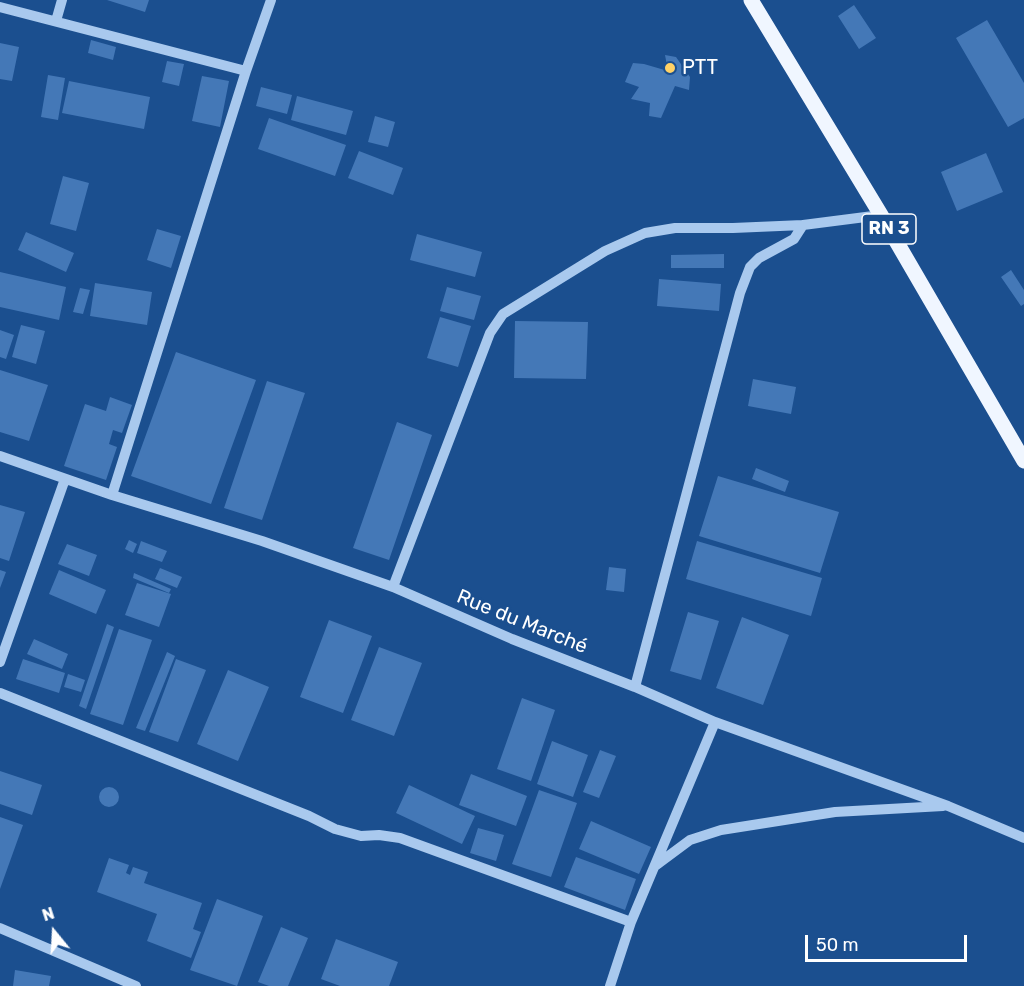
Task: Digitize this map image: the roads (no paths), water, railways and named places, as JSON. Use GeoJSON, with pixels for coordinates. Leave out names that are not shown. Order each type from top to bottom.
{"type":"FeatureCollection","features":[{"type":"Feature","properties":{"kind":"main road","name":"RN 3"},"geometry":{"type":"LineString","coordinates":[[751,0],[881,215],[1024,461]]}},
{"type":"Feature","properties":{"kind":"street"},"geometry":{"type":"LineString","coordinates":[[56,21],[62,0]]}},
{"type":"Feature","properties":{"kind":"street"},"geometry":{"type":"LineString","coordinates":[[112,495],[246,71],[271,0]]}},
{"type":"Feature","properties":{"kind":"street"},"geometry":{"type":"LineString","coordinates":[[0,7],[246,71]]}},
{"type":"Feature","properties":{"kind":"street"},"geometry":{"type":"LineString","coordinates":[[393,587],[490,333],[503,314],[605,251],[645,233],[675,228],[803,225],[881,215]]}},
{"type":"Feature","properties":{"kind":"street"},"geometry":{"type":"LineString","coordinates":[[635,687],[740,292],[750,267],[759,258],[794,239],[803,225]]}},
{"type":"Feature","properties":{"kind":"street","name":"Rue du Marché"},"geometry":{"type":"LineString","coordinates":[[0,456],[112,495],[262,541],[393,587],[512,639],[635,687],[716,722],[948,806],[1024,838]]}},
{"type":"Feature","properties":{"kind":"street"},"geometry":{"type":"LineString","coordinates":[[0,662],[65,479]]}},
{"type":"Feature","properties":{"kind":"street"},"geometry":{"type":"LineString","coordinates":[[0,693],[309,816],[335,829],[361,836],[378,835],[400,838],[631,922]]}},
{"type":"Feature","properties":{"kind":"street"},"geometry":{"type":"LineString","coordinates":[[610,986],[631,922],[716,722]]}},
{"type":"Feature","properties":{"kind":"street"},"geometry":{"type":"LineString","coordinates":[[655,866],[690,840],[721,830],[835,812],[948,806]]}},
{"type":"Feature","properties":{"kind":"street"},"geometry":{"type":"LineString","coordinates":[[0,928],[131,985]]}},
{"type":"Feature","properties":{"kind":"place","name":"PTT"},"geometry":{"type":"Point","coordinates":[670,68]}}]}
